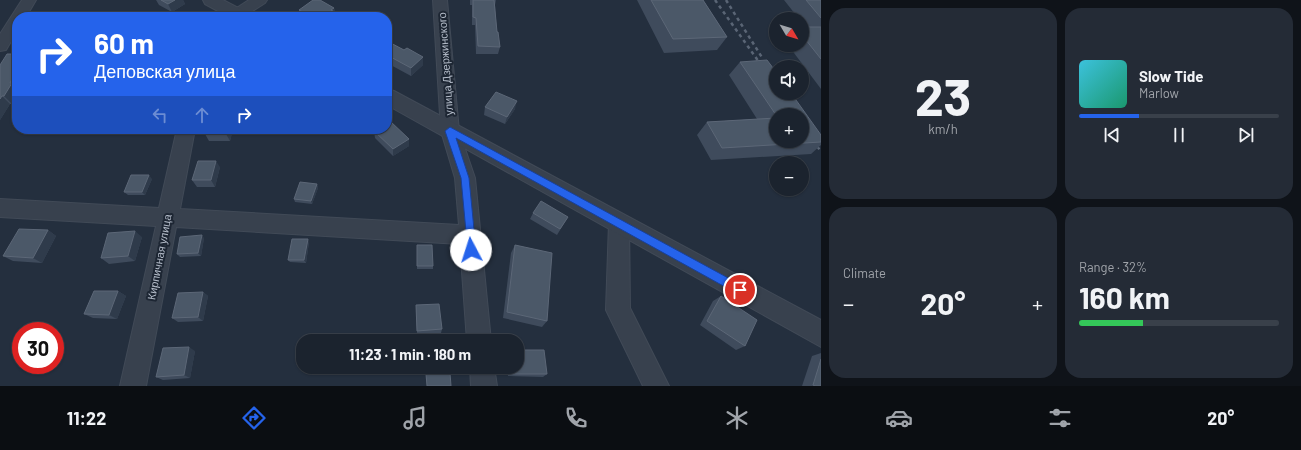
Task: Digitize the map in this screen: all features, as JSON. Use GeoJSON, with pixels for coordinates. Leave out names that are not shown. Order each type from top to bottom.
{"type":"FeatureCollection","features":[{"type":"Feature","properties":{"kind":"street"},"geometry":{"type":"LineString","coordinates":[[22,12],[29,0]]}},
{"type":"Feature","properties":{"kind":"street"},"geometry":{"type":"LineString","coordinates":[[227,11],[260,0]]}},
{"type":"Feature","properties":{"kind":"street","name":"улица Дзержинского"},"geometry":{"type":"LineString","coordinates":[[440,0],[450,131],[465,178],[478,334]]}},
{"type":"Feature","properties":{"kind":"street"},"geometry":{"type":"LineString","coordinates":[[0,46],[12,27]]}},
{"type":"Feature","properties":{"kind":"street"},"geometry":{"type":"LineString","coordinates":[[392,99],[821,334]]}},
{"type":"Feature","properties":{"kind":"street","name":"Кирпичная улица"},"geometry":{"type":"LineString","coordinates":[[133,386],[185,134]]}},
{"type":"Feature","properties":{"kind":"street"},"geometry":{"type":"LineString","coordinates":[[0,208],[470,235]]}},
{"type":"Feature","properties":{"kind":"street"},"geometry":{"type":"LineString","coordinates":[[619,223],[618,310],[656,386]]}},
{"type":"Feature","properties":{"kind":"street"},"geometry":{"type":"LineString","coordinates":[[483,374],[484,386]]}},
{"type":"Feature","properties":{"kind":"building"},"geometry":{"type":"Polygon","coordinates":[[[161,0],[175,0],[168,4],[161,0]]]}},
{"type":"Feature","properties":{"kind":"building"},"geometry":{"type":"Polygon","coordinates":[[[313,0],[320,0],[334,8],[331,10],[335,12],[303,12],[299,10],[313,0]]]}},
{"type":"Feature","properties":{"kind":"building"},"geometry":{"type":"Polygon","coordinates":[[[473,0],[494,0],[500,47],[478,46],[476,18],[473,17],[473,0]]]}},
{"type":"Feature","properties":{"kind":"building"},"geometry":{"type":"Polygon","coordinates":[[[651,0],[703,0],[727,37],[673,39],[651,0]]]}},
{"type":"Feature","properties":{"kind":"building"},"geometry":{"type":"Polygon","coordinates":[[[806,0],[821,0],[821,18],[806,0]]]}},
{"type":"Feature","properties":{"kind":"building"},"geometry":{"type":"Polygon","coordinates":[[[809,27],[821,27],[821,59],[809,44],[809,27]]]}},
{"type":"Feature","properties":{"kind":"building"},"geometry":{"type":"Polygon","coordinates":[[[392,44],[404,50],[407,48],[423,57],[411,68],[392,58],[392,44]]]}},
{"type":"Feature","properties":{"kind":"building"},"geometry":{"type":"Polygon","coordinates":[[[7,54],[12,54],[12,79],[10,83],[12,83],[4,96],[0,99],[0,65],[7,54]]]}},
{"type":"Feature","properties":{"kind":"building"},"geometry":{"type":"Polygon","coordinates":[[[767,60],[769,63],[769,100],[796,100],[802,108],[771,108],[740,62],[767,60]]]}},
{"type":"Feature","properties":{"kind":"building"},"geometry":{"type":"Polygon","coordinates":[[[496,92],[517,101],[507,117],[485,107],[496,92]]]}},
{"type":"Feature","properties":{"kind":"building"},"geometry":{"type":"Polygon","coordinates":[[[769,118],[769,145],[722,148],[707,122],[769,118]]]}},
{"type":"Feature","properties":{"kind":"building"},"geometry":{"type":"Polygon","coordinates":[[[809,118],[821,135],[821,142],[809,143],[809,118]]]}},
{"type":"Feature","properties":{"kind":"building"},"geometry":{"type":"Polygon","coordinates":[[[392,123],[409,139],[393,149],[377,134],[392,134],[392,123]]]}},
{"type":"Feature","properties":{"kind":"building"},"geometry":{"type":"Polygon","coordinates":[[[198,161],[216,161],[211,180],[192,180],[198,161]]]}},
{"type":"Feature","properties":{"kind":"building"},"geometry":{"type":"Polygon","coordinates":[[[131,175],[149,175],[142,192],[124,192],[131,175]]]}},
{"type":"Feature","properties":{"kind":"building"},"geometry":{"type":"Polygon","coordinates":[[[300,182],[317,184],[311,201],[294,199],[300,182]]]}},
{"type":"Feature","properties":{"kind":"building"},"geometry":{"type":"Polygon","coordinates":[[[541,201],[568,217],[560,229],[533,213],[541,201]]]}},
{"type":"Feature","properties":{"kind":"building"},"geometry":{"type":"Polygon","coordinates":[[[19,229],[48,230],[33,258],[3,256],[19,229]]]}},
{"type":"Feature","properties":{"kind":"building"},"geometry":{"type":"Polygon","coordinates":[[[135,231],[128,256],[101,258],[108,233],[135,231]]]}},
{"type":"Feature","properties":{"kind":"building"},"geometry":{"type":"Polygon","coordinates":[[[202,235],[198,253],[177,254],[180,237],[202,235]]]}},
{"type":"Feature","properties":{"kind":"building"},"geometry":{"type":"Polygon","coordinates":[[[292,239],[308,239],[304,260],[288,260],[292,239]]]}},
{"type":"Feature","properties":{"kind":"building"},"geometry":{"type":"Polygon","coordinates":[[[417,245],[432,245],[433,266],[417,266],[417,245]]]}},
{"type":"Feature","properties":{"kind":"building"},"geometry":{"type":"Polygon","coordinates":[[[515,245],[552,253],[547,321],[507,312],[515,245]]]}},
{"type":"Feature","properties":{"kind":"building"},"geometry":{"type":"Polygon","coordinates":[[[94,291],[118,291],[109,315],[84,314],[94,291]]]}},
{"type":"Feature","properties":{"kind":"building"},"geometry":{"type":"Polygon","coordinates":[[[203,292],[198,317],[172,318],[178,293],[203,292]]]}},
{"type":"Feature","properties":{"kind":"building"},"geometry":{"type":"Polygon","coordinates":[[[721,296],[757,320],[745,346],[707,321],[721,296]]]}},
{"type":"Feature","properties":{"kind":"building"},"geometry":{"type":"Polygon","coordinates":[[[439,304],[442,329],[417,331],[416,305],[439,304]]]}},
{"type":"Feature","properties":{"kind":"building"},"geometry":{"type":"Polygon","coordinates":[[[189,347],[184,375],[156,377],[163,348],[189,347]]]}},
{"type":"Feature","properties":{"kind":"building"},"geometry":{"type":"Polygon","coordinates":[[[524,350],[544,350],[547,374],[524,374],[524,350]]]}},
{"type":"Feature","properties":{"kind":"building"},"geometry":{"type":"Polygon","coordinates":[[[821,359],[821,386],[815,386],[813,385],[821,359]]]}},
{"type":"Feature","properties":{"kind":"building"},"geometry":{"type":"Polygon","coordinates":[[[426,374],[450,374],[451,386],[427,386],[426,374]]]}},
{"type":"Feature","properties":{"kind":"railway"},"geometry":{"type":"LineString","coordinates":[[715,0],[769,76]]}},
{"type":"Feature","properties":{"kind":"railway"},"geometry":{"type":"LineString","coordinates":[[726,0],[763,59]]}},
{"type":"Feature","properties":{"kind":"railway"},"geometry":{"type":"LineString","coordinates":[[809,134],[821,152]]}},
{"type":"Feature","properties":{"kind":"route"},"geometry":{"type":"LineString","coordinates":[[471,250],[465,178],[450,131],[740,290]]}}]}
